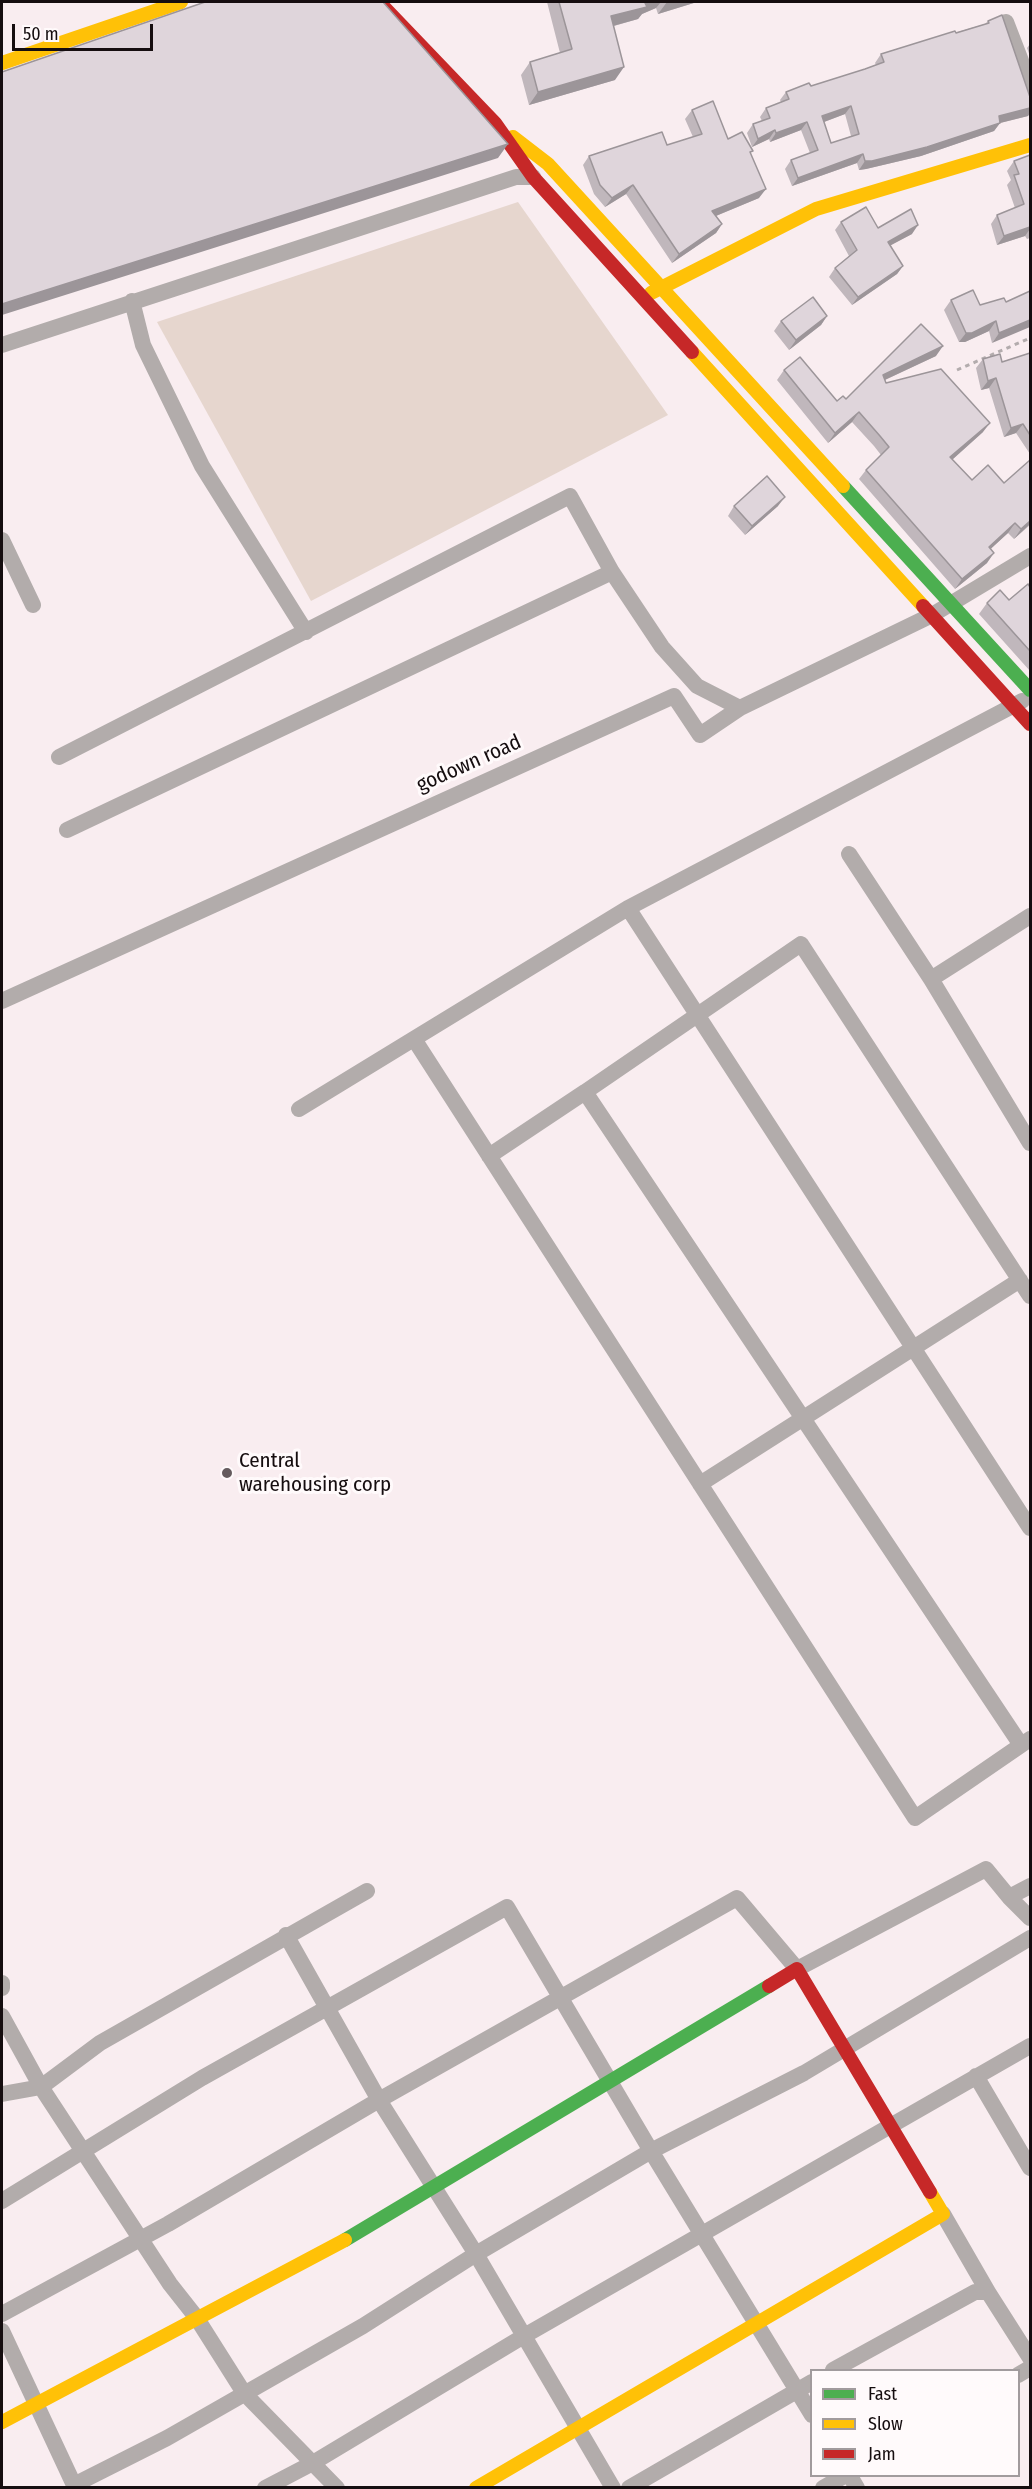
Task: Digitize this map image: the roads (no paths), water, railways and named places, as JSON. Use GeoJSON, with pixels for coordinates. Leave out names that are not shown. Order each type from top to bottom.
{"type":"FeatureCollection","features":[{"type":"Feature","properties":{"kind":"street"},"geometry":{"type":"LineString","coordinates":[[2,63],[181,2]]}},
{"type":"Feature","properties":{"kind":"street"},"geometry":{"type":"LineString","coordinates":[[380,2],[495,123],[533,177],[1030,724]]}},
{"type":"Feature","properties":{"kind":"street"},"geometry":{"type":"LineString","coordinates":[[1006,22],[1030,84]]}},
{"type":"Feature","properties":{"kind":"street"},"geometry":{"type":"LineString","coordinates":[[495,123],[548,164],[1030,690]]}},
{"type":"Feature","properties":{"kind":"street"},"geometry":{"type":"LineString","coordinates":[[643,297],[816,208],[1030,145]]}},
{"type":"Feature","properties":{"kind":"street"},"geometry":{"type":"LineString","coordinates":[[2,345],[516,177],[533,177]]}},
{"type":"Feature","properties":{"kind":"street"},"geometry":{"type":"LineString","coordinates":[[132,301],[143,345],[202,466],[306,632]]}},
{"type":"Feature","properties":{"kind":"street"},"geometry":{"type":"LineString","coordinates":[[59,757],[570,496],[612,572],[662,647],[697,686],[740,708]]}},
{"type":"Feature","properties":{"kind":"street"},"geometry":{"type":"LineString","coordinates":[[2,540],[33,605]]}},
{"type":"Feature","properties":{"kind":"street","name":"godown road"},"geometry":{"type":"LineString","coordinates":[[2,1001],[674,696],[700,735],[740,708],[932,615],[1030,556]]}},
{"type":"Feature","properties":{"kind":"street"},"geometry":{"type":"LineString","coordinates":[[67,830],[612,572]]}},
{"type":"Feature","properties":{"kind":"street"},"geometry":{"type":"LineString","coordinates":[[299,1109],[628,908],[1015,705],[1030,695]]}},
{"type":"Feature","properties":{"kind":"street"},"geometry":{"type":"LineString","coordinates":[[849,854],[931,979],[1030,1143]]}},
{"type":"Feature","properties":{"kind":"street"},"geometry":{"type":"LineString","coordinates":[[628,908],[1030,1528]]}},
{"type":"Feature","properties":{"kind":"street"},"geometry":{"type":"LineString","coordinates":[[931,979],[1030,917]]}},
{"type":"Feature","properties":{"kind":"street"},"geometry":{"type":"LineString","coordinates":[[489,1155],[801,944],[1030,1296]]}},
{"type":"Feature","properties":{"kind":"street"},"geometry":{"type":"LineString","coordinates":[[414,1039],[915,1818],[1026,1742],[803,1418],[585,1092]]}},
{"type":"Feature","properties":{"kind":"street"},"geometry":{"type":"LineString","coordinates":[[700,1484],[1020,1280]]}},
{"type":"Feature","properties":{"kind":"street"},"geometry":{"type":"LineString","coordinates":[[2,2422],[196,2317],[302,2265],[434,2189],[608,2081],[797,1969],[986,1869],[1009,1898],[1030,1918]]}},
{"type":"Feature","properties":{"kind":"street"},"geometry":{"type":"LineString","coordinates":[[1009,1898],[1030,1886]]}},
{"type":"Feature","properties":{"kind":"street"},"geometry":{"type":"LineString","coordinates":[[2,2094],[41,2087],[100,2043],[286,1935],[367,1891]]}},
{"type":"Feature","properties":{"kind":"street"},"geometry":{"type":"LineString","coordinates":[[2,2314],[178,2218],[379,2100],[737,1898],[797,1969],[988,2292],[1030,2358]]}},
{"type":"Feature","properties":{"kind":"street"},"geometry":{"type":"LineString","coordinates":[[2,2202],[202,2078],[507,1907],[608,2081],[810,2412]]}},
{"type":"Feature","properties":{"kind":"street"},"geometry":{"type":"LineString","coordinates":[[286,1935],[379,2100],[476,2254],[613,2487]]}},
{"type":"Feature","properties":{"kind":"street"},"geometry":{"type":"LineString","coordinates":[[2,2331],[73,2487],[167,2438],[363,2326],[476,2254],[651,2151],[845,2049],[1030,1938]]}},
{"type":"Feature","properties":{"kind":"street"},"geometry":{"type":"LineString","coordinates":[[2,1983],[2,1988]]}},
{"type":"Feature","properties":{"kind":"street"},"geometry":{"type":"LineString","coordinates":[[2,2016],[41,2087],[85,2151],[139,2238],[196,2317],[244,2393],[272,2419],[311,2464],[336,2487]]}},
{"type":"Feature","properties":{"kind":"street"},"geometry":{"type":"LineString","coordinates":[[265,2487],[311,2464],[524,2336],[702,2236],[889,2124],[1030,2046]]}},
{"type":"Feature","properties":{"kind":"street"},"geometry":{"type":"LineString","coordinates":[[976,2076],[1030,2168]]}},
{"type":"Feature","properties":{"kind":"street"},"geometry":{"type":"LineString","coordinates":[[476,2487],[943,2214]]}},
{"type":"Feature","properties":{"kind":"street"},"geometry":{"type":"LineString","coordinates":[[835,2369],[975,2292],[988,2292]]}},
{"type":"Feature","properties":{"kind":"street"},"geometry":{"type":"LineString","coordinates":[[629,2487],[810,2383]]}},
{"type":"Feature","properties":{"kind":"street"},"geometry":{"type":"LineString","coordinates":[[823,2487],[840,2477]]}},
{"type":"Feature","properties":{"kind":"place","name":"Central warehousing corp"},"geometry":{"type":"Point","coordinates":[227,1473]}}]}
